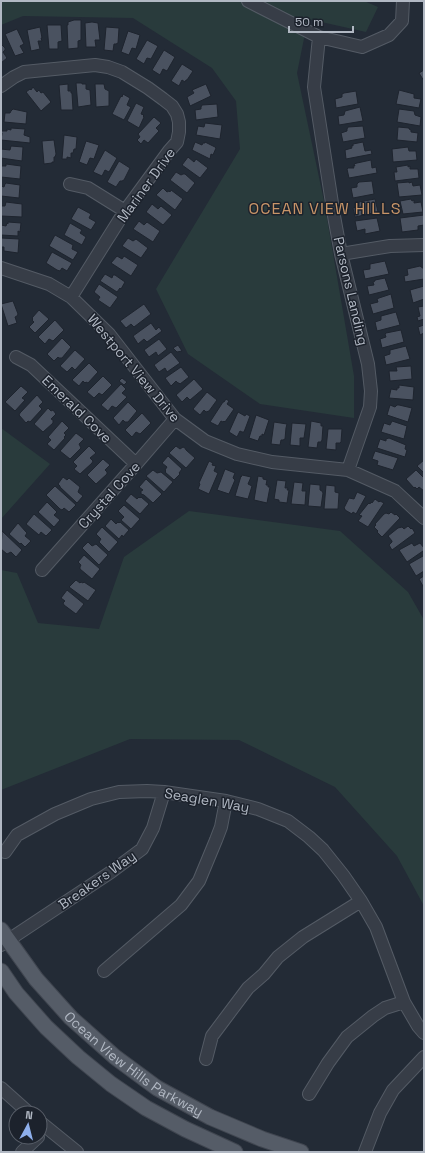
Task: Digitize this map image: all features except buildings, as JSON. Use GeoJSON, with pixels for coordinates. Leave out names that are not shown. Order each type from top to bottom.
{"type":"FeatureCollection","features":[{"type":"Feature","properties":{"kind":"main road","name":"Ocean View Hills Parkway"},"geometry":{"type":"LineString","coordinates":[[3,939],[71,1018],[115,1057],[157,1088],[210,1117],[262,1139],[301,1152]]}},
{"type":"Feature","properties":{"kind":"main road","name":"Ocean View Hills Parkway"},"geometry":{"type":"LineString","coordinates":[[1,971],[16,994],[46,1027],[110,1084],[146,1108],[235,1152]]}},
{"type":"Feature","properties":{"kind":"street"},"geometry":{"type":"LineString","coordinates":[[248,1],[319,37],[362,47],[389,35],[402,21],[403,1]]}},
{"type":"Feature","properties":{"kind":"street","name":"Parsons Landing"},"geometry":{"type":"LineString","coordinates":[[319,37],[314,87],[341,254],[368,364],[371,392],[370,407],[348,470]]}},
{"type":"Feature","properties":{"kind":"street","name":"Mariner Drive"},"geometry":{"type":"LineString","coordinates":[[1,86],[24,72],[95,66],[108,67],[122,72],[148,88],[172,106],[177,114],[179,122],[177,142],[125,211],[71,297]]}},
{"type":"Feature","properties":{"kind":"street"},"geometry":{"type":"LineString","coordinates":[[70,184],[88,188],[125,211]]}},
{"type":"Feature","properties":{"kind":"street"},"geometry":{"type":"LineString","coordinates":[[341,254],[390,246],[424,245]]}},
{"type":"Feature","properties":{"kind":"street","name":"Westport View Drive"},"geometry":{"type":"LineString","coordinates":[[1,268],[49,284],[71,297],[109,334],[175,419],[205,440],[226,450],[283,464],[348,470],[395,491],[424,518]]}},
{"type":"Feature","properties":{"kind":"street","name":"Emerald Cove"},"geometry":{"type":"LineString","coordinates":[[16,357],[31,365],[136,464]]}},
{"type":"Feature","properties":{"kind":"street","name":"Crystal Cove"},"geometry":{"type":"LineString","coordinates":[[42,570],[175,419]]}},
{"type":"Feature","properties":{"kind":"street","name":"Seaglen Way"},"geometry":{"type":"LineString","coordinates":[[5,852],[17,836],[54,814],[91,799],[119,792],[164,792],[226,801],[258,809],[288,821],[309,837],[328,856],[361,900],[376,927],[404,1002],[418,1026],[424,1033]]}},
{"type":"Feature","properties":{"kind":"street","name":"Breakers Way"},"geometry":{"type":"LineString","coordinates":[[3,939],[111,872],[142,849],[153,828],[164,792]]}},
{"type":"Feature","properties":{"kind":"street"},"geometry":{"type":"LineString","coordinates":[[104,971],[181,905],[199,881],[221,827],[226,801]]}},
{"type":"Feature","properties":{"kind":"street"},"geometry":{"type":"LineString","coordinates":[[206,1059],[212,1036],[248,988],[264,974],[278,957],[303,937],[361,900]]}},
{"type":"Feature","properties":{"kind":"street"},"geometry":{"type":"LineString","coordinates":[[309,1094],[346,1037],[372,1016],[385,1008],[404,1002]]}},
{"type":"Feature","properties":{"kind":"street"},"geometry":{"type":"LineString","coordinates":[[365,1152],[380,1113],[393,1090],[424,1057]]}},
{"type":"Feature","properties":{"kind":"street"},"geometry":{"type":"LineString","coordinates":[[1,1088],[20,1105]]}},
{"type":"Feature","properties":{"kind":"street"},"geometry":{"type":"LineString","coordinates":[[48,1135],[77,1152]]}},
{"type":"Feature","properties":{"kind":"shaded area"},"geometry":{"type":"Polygon","coordinates":[[[1,1],[364,1],[378,7],[366,32],[308,19],[297,73],[324,201],[354,376],[354,418],[260,404],[188,354],[156,289],[240,149],[236,101],[212,68],[133,18],[23,16],[1,25],[1,1]]]}},
{"type":"Feature","properties":{"kind":"shaded area"},"geometry":{"type":"Polygon","coordinates":[[[1,428],[50,464],[1,519],[1,428]]]}},
{"type":"Feature","properties":{"kind":"shaded area"},"geometry":{"type":"Polygon","coordinates":[[[189,511],[340,531],[408,592],[424,620],[424,906],[397,856],[335,787],[239,740],[130,739],[1,790],[1,570],[17,573],[38,623],[99,629],[124,557],[189,511]]]}},
{"type":"Feature","properties":{"kind":"district","name":"OCEAN VIEW HILLS"},"geometry":{"type":"Point","coordinates":[325,208]}}]}
